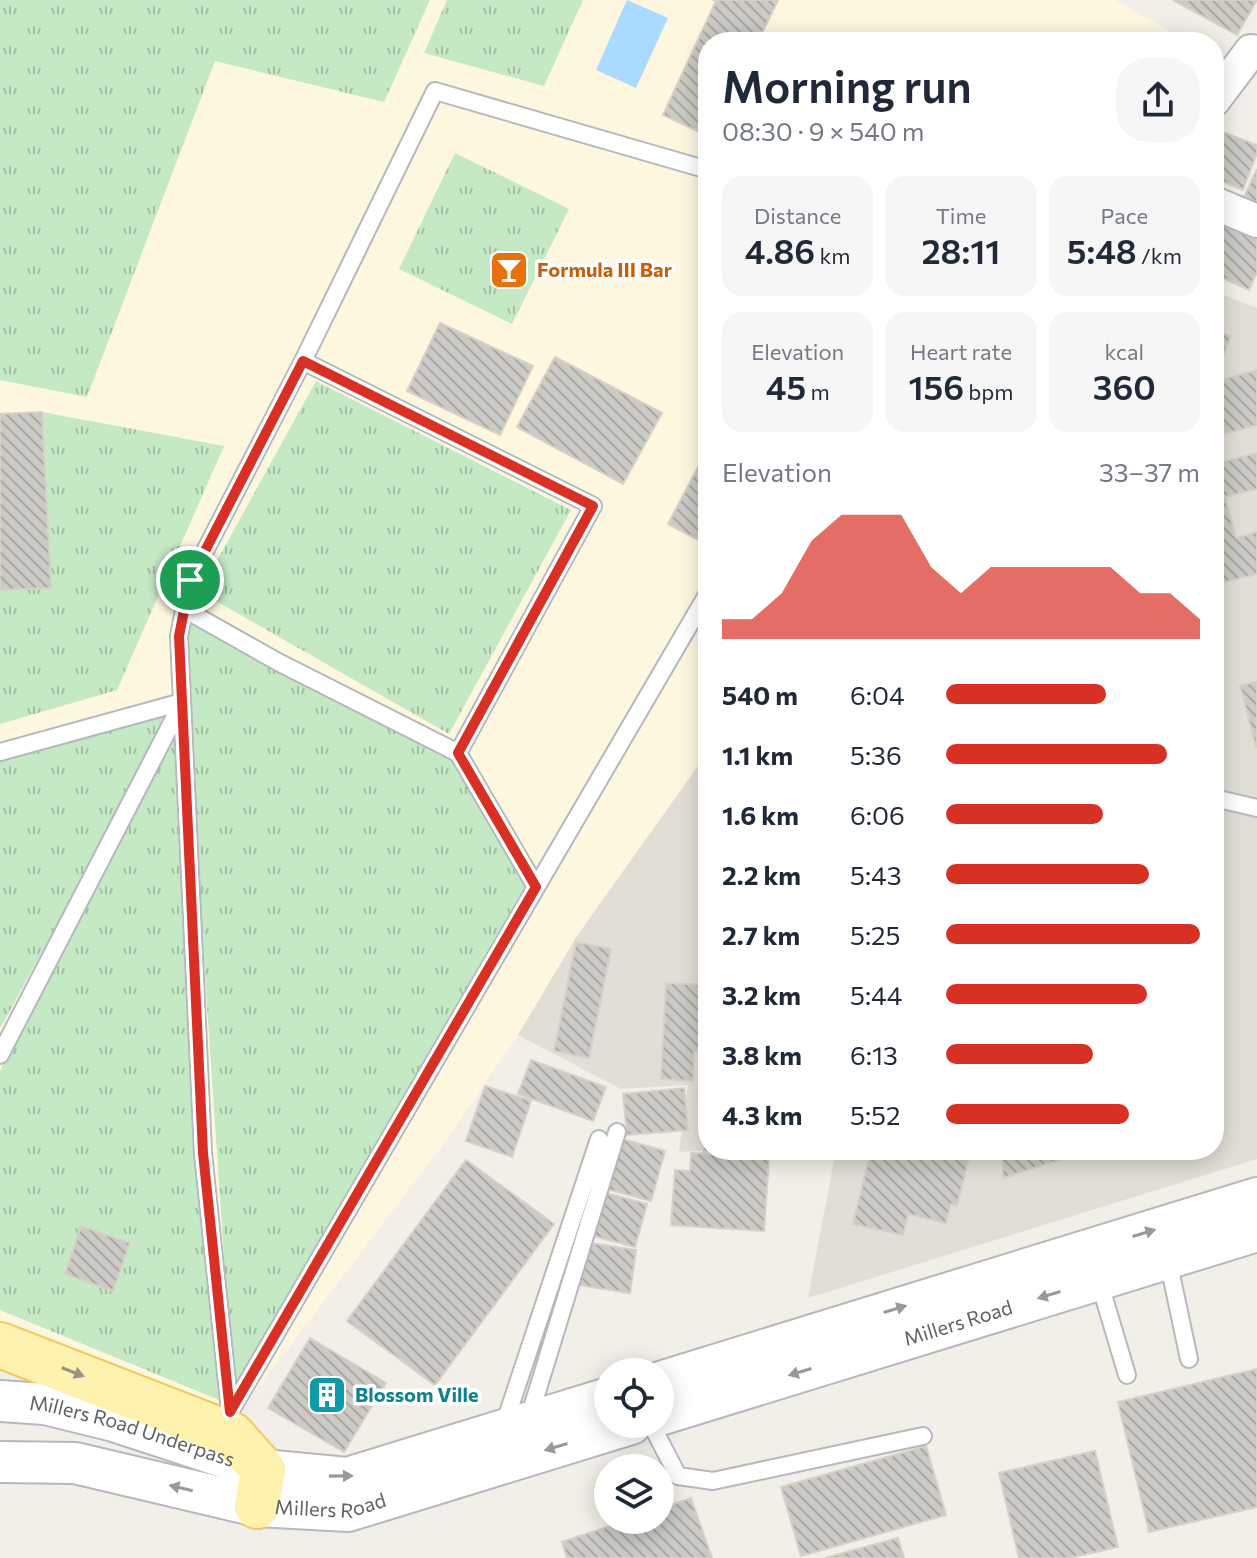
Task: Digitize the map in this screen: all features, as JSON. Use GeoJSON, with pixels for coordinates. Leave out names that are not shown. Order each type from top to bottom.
{"type":"FeatureCollection","features":[{"type":"Feature","properties":{"kind":"main road"},"geometry":{"type":"LineString","coordinates":[[0,1345],[231,1424],[260,1488]]}},
{"type":"Feature","properties":{"kind":"street"},"geometry":{"type":"LineString","coordinates":[[1224,87],[1251,51],[1257,52]]}},
{"type":"Feature","properties":{"kind":"street"},"geometry":{"type":"LineString","coordinates":[[1224,207],[1257,221]]}},
{"type":"Feature","properties":{"kind":"street","name":"Millers Road"},"geometry":{"type":"LineString","coordinates":[[674,1378],[1257,1198]]}},
{"type":"Feature","properties":{"kind":"street","name":"Millers Road"},"geometry":{"type":"LineString","coordinates":[[674,1411],[1257,1231]]}},
{"type":"Feature","properties":{"kind":"street","name":"Millers Road Underpass"},"geometry":{"type":"LineString","coordinates":[[0,1401],[45,1404],[114,1421],[260,1488]]}},
{"type":"Feature","properties":{"kind":"street","name":"Millers Road"},"geometry":{"type":"LineString","coordinates":[[260,1488],[347,1478],[594,1402]]}},
{"type":"Feature","properties":{"kind":"street","name":"Millers Road"},"geometry":{"type":"LineString","coordinates":[[260,1488],[348,1511],[594,1435]]}},
{"type":"Feature","properties":{"kind":"street","name":"Millers Road Underpass"},"geometry":{"type":"LineString","coordinates":[[0,1462],[75,1463],[260,1488]]}},
{"type":"Feature","properties":{"kind":"lane"},"geometry":{"type":"LineString","coordinates":[[231,1424],[203,1153],[179,636],[190,580],[303,361],[435,91],[698,167]]}},
{"type":"Feature","properties":{"kind":"lane"},"geometry":{"type":"LineString","coordinates":[[303,361],[593,506],[458,753]]}},
{"type":"Feature","properties":{"kind":"lane"},"geometry":{"type":"LineString","coordinates":[[184,609],[278,662],[458,753],[536,887]]}},
{"type":"Feature","properties":{"kind":"lane"},"geometry":{"type":"LineString","coordinates":[[231,1424],[536,887],[698,610]]}},
{"type":"Feature","properties":{"kind":"lane"},"geometry":{"type":"LineString","coordinates":[[0,752],[182,702]]}},
{"type":"Feature","properties":{"kind":"lane"},"geometry":{"type":"LineString","coordinates":[[0,1055],[182,702]]}},
{"type":"Feature","properties":{"kind":"lane"},"geometry":{"type":"LineString","coordinates":[[1224,800],[1257,808]]}},
{"type":"Feature","properties":{"kind":"lane"},"geometry":{"type":"LineString","coordinates":[[515,1426],[617,1132]]}},
{"type":"Feature","properties":{"kind":"lane"},"geometry":{"type":"LineString","coordinates":[[515,1426],[599,1139]]}},
{"type":"Feature","properties":{"kind":"lane"},"geometry":{"type":"LineString","coordinates":[[1167,1258],[1189,1359]]}},
{"type":"Feature","properties":{"kind":"lane"},"geometry":{"type":"LineString","coordinates":[[1099,1279],[1127,1375]]}},
{"type":"Feature","properties":{"kind":"lane"},"geometry":{"type":"LineString","coordinates":[[658,1438],[678,1476],[713,1481],[923,1436]]}},
{"type":"Feature","properties":{"kind":"shaded area"},"geometry":{"type":"Polygon","coordinates":[[[0,0],[1115,0],[1171,32],[698,32],[698,766],[577,936],[518,1035],[448,1138],[238,1414],[0,1323],[0,0]]]}},
{"type":"Feature","properties":{"kind":"shaded area"},"geometry":{"type":"Polygon","coordinates":[[[1224,295],[1257,308],[1257,1159],[808,1298],[834,1160],[1224,1160],[1224,295]]]}},
{"type":"Feature","properties":{"kind":"shaded area"},"geometry":{"type":"Polygon","coordinates":[[[698,766],[698,1151],[679,1152],[688,1085],[621,1089],[518,1035],[577,936],[698,766]]]}},
{"type":"Feature","properties":{"kind":"green space"},"geometry":{"type":"Polygon","coordinates":[[[0,0],[430,0],[384,102],[215,61],[87,397],[0,380],[0,0]]]}},
{"type":"Feature","properties":{"kind":"green space"},"geometry":{"type":"Polygon","coordinates":[[[447,0],[583,0],[544,86],[424,53],[447,0]]]}},
{"type":"Feature","properties":{"kind":"green space"},"geometry":{"type":"Polygon","coordinates":[[[455,153],[569,209],[512,324],[399,269],[455,153]]]}},
{"type":"Feature","properties":{"kind":"green space"},"geometry":{"type":"Polygon","coordinates":[[[316,381],[571,510],[449,734],[209,597],[208,577],[316,381]]]}},
{"type":"Feature","properties":{"kind":"green space"},"geometry":{"type":"Polygon","coordinates":[[[42,412],[224,446],[117,690],[0,724],[0,590],[51,587],[42,412]]]}},
{"type":"Feature","properties":{"kind":"green space"},"geometry":{"type":"Polygon","coordinates":[[[186,612],[454,757],[531,886],[233,1390],[182,636],[186,612]]]}},
{"type":"Feature","properties":{"kind":"green space"},"geometry":{"type":"Polygon","coordinates":[[[171,714],[0,1029],[0,761],[171,714]]]}},
{"type":"Feature","properties":{"kind":"green space"},"geometry":{"type":"Polygon","coordinates":[[[177,730],[224,1402],[0,1310],[0,1071],[177,730]]]}},
{"type":"Feature","properties":{"kind":"water"},"geometry":{"type":"Polygon","coordinates":[[[627,0],[668,18],[636,88],[596,70],[627,0]]]}},
{"type":"Feature","properties":{"kind":"building"},"geometry":{"type":"Polygon","coordinates":[[[713,0],[778,0],[763,32],[702,32],[716,1],[713,0]]]}},
{"type":"Feature","properties":{"kind":"building"},"geometry":{"type":"Polygon","coordinates":[[[1173,0],[1257,0],[1237,35],[1173,0]]]}},
{"type":"Feature","properties":{"kind":"building"},"geometry":{"type":"Polygon","coordinates":[[[698,40],[698,131],[663,115],[698,40]]]}},
{"type":"Feature","properties":{"kind":"building"},"geometry":{"type":"Polygon","coordinates":[[[1224,132],[1257,145],[1243,190],[1224,182],[1224,132]]]}},
{"type":"Feature","properties":{"kind":"building"},"geometry":{"type":"Polygon","coordinates":[[[1257,169],[1257,203],[1244,197],[1257,169]]]}},
{"type":"Feature","properties":{"kind":"building"},"geometry":{"type":"Polygon","coordinates":[[[1224,217],[1257,232],[1257,272],[1249,290],[1224,279],[1224,217]]]}},
{"type":"Feature","properties":{"kind":"building"},"geometry":{"type":"Polygon","coordinates":[[[440,323],[533,366],[500,435],[407,391],[440,323]]]}},
{"type":"Feature","properties":{"kind":"building"},"geometry":{"type":"Polygon","coordinates":[[[1224,333],[1231,336],[1224,354],[1224,333]]]}},
{"type":"Feature","properties":{"kind":"building"},"geometry":{"type":"Polygon","coordinates":[[[555,357],[662,413],[623,484],[517,427],[555,357]]]}},
{"type":"Feature","properties":{"kind":"building"},"geometry":{"type":"Polygon","coordinates":[[[1257,370],[1257,425],[1225,434],[1224,379],[1257,370]]]}},
{"type":"Feature","properties":{"kind":"building"},"geometry":{"type":"Polygon","coordinates":[[[42,412],[51,588],[0,590],[0,414],[42,412]]]}},
{"type":"Feature","properties":{"kind":"building"},"geometry":{"type":"Polygon","coordinates":[[[1257,453],[1257,489],[1225,497],[1236,538],[1257,532],[1257,574],[1224,582],[1224,461],[1257,453]]]}},
{"type":"Feature","properties":{"kind":"building"},"geometry":{"type":"Polygon","coordinates":[[[698,467],[698,540],[668,524],[698,467]]]}},
{"type":"Feature","properties":{"kind":"building"},"geometry":{"type":"Polygon","coordinates":[[[1257,681],[1257,747],[1256,747],[1240,686],[1257,681]]]}},
{"type":"Feature","properties":{"kind":"building"},"geometry":{"type":"Polygon","coordinates":[[[576,942],[611,949],[589,1058],[554,1051],[576,942]]]}},
{"type":"Feature","properties":{"kind":"building"},"geometry":{"type":"Polygon","coordinates":[[[666,983],[698,985],[698,1051],[694,1051],[693,1081],[661,1079],[666,983]]]}},
{"type":"Feature","properties":{"kind":"building"},"geometry":{"type":"Polygon","coordinates":[[[531,1060],[606,1087],[593,1121],[518,1094],[531,1060]]]}},
{"type":"Feature","properties":{"kind":"building"},"geometry":{"type":"Polygon","coordinates":[[[485,1086],[531,1101],[512,1157],[466,1141],[485,1086]]]}},
{"type":"Feature","properties":{"kind":"building"},"geometry":{"type":"Polygon","coordinates":[[[684,1088],[688,1130],[627,1135],[623,1094],[684,1088]]]}},
{"type":"Feature","properties":{"kind":"building"},"geometry":{"type":"Polygon","coordinates":[[[622,1139],[665,1151],[651,1201],[607,1189],[622,1139]]]}},
{"type":"Feature","properties":{"kind":"building"},"geometry":{"type":"Polygon","coordinates":[[[691,1153],[698,1153],[698,1160],[769,1160],[764,1231],[671,1225],[675,1170],[690,1171],[691,1153]]]}},
{"type":"Feature","properties":{"kind":"building"},"geometry":{"type":"Polygon","coordinates":[[[466,1160],[554,1224],[435,1385],[347,1321],[466,1160]]]}},
{"type":"Feature","properties":{"kind":"building"},"geometry":{"type":"Polygon","coordinates":[[[869,1160],[968,1160],[957,1206],[951,1204],[946,1223],[908,1214],[903,1235],[853,1224],[869,1160]]]}},
{"type":"Feature","properties":{"kind":"building"},"geometry":{"type":"Polygon","coordinates":[[[1002,1160],[1059,1160],[1003,1178],[1002,1160]]]}},
{"type":"Feature","properties":{"kind":"building"},"geometry":{"type":"Polygon","coordinates":[[[602,1192],[647,1204],[635,1247],[590,1235],[602,1192]]]}},
{"type":"Feature","properties":{"kind":"building"},"geometry":{"type":"Polygon","coordinates":[[[81,1226],[130,1243],[113,1291],[65,1274],[81,1226]]]}},
{"type":"Feature","properties":{"kind":"building"},"geometry":{"type":"Polygon","coordinates":[[[585,1242],[636,1250],[630,1293],[578,1285],[585,1242]]]}},
{"type":"Feature","properties":{"kind":"building","name":"Blossom Ville"},"geometry":{"type":"Polygon","coordinates":[[[310,1338],[386,1383],[344,1452],[268,1408],[310,1338]]]}},
{"type":"Feature","properties":{"kind":"building"},"geometry":{"type":"Polygon","coordinates":[[[1257,1369],[1257,1507],[1149,1532],[1118,1402],[1257,1369]]]}},
{"type":"Feature","properties":{"kind":"building"},"geometry":{"type":"Polygon","coordinates":[[[926,1446],[946,1515],[801,1556],[781,1487],[926,1446]]]}},
{"type":"Feature","properties":{"kind":"building"},"geometry":{"type":"Polygon","coordinates":[[[1095,1451],[1118,1547],[1069,1558],[1019,1558],[999,1473],[1095,1451]]]}},
{"type":"Feature","properties":{"kind":"building"},"geometry":{"type":"Polygon","coordinates":[[[691,1498],[712,1558],[567,1558],[562,1542],[594,1531],[594,1534],[674,1534],[674,1504],[691,1498]]]}},
{"type":"Feature","properties":{"kind":"building"},"geometry":{"type":"Polygon","coordinates":[[[898,1538],[904,1558],[825,1558],[898,1538]]]}},
{"type":"Feature","properties":{"kind":"place","name":"Formula III Bar"},"geometry":{"type":"Point","coordinates":[509,270]}},
{"type":"Feature","properties":{"kind":"place","name":"Blossom Ville"},"geometry":{"type":"Point","coordinates":[327,1395]}},
{"type":"Feature","properties":{"kind":"route"},"geometry":{"type":"LineString","coordinates":[[303,361],[593,506],[458,753],[536,887],[230,1412],[203,1153],[179,636],[190,580],[303,361]]}}]}
